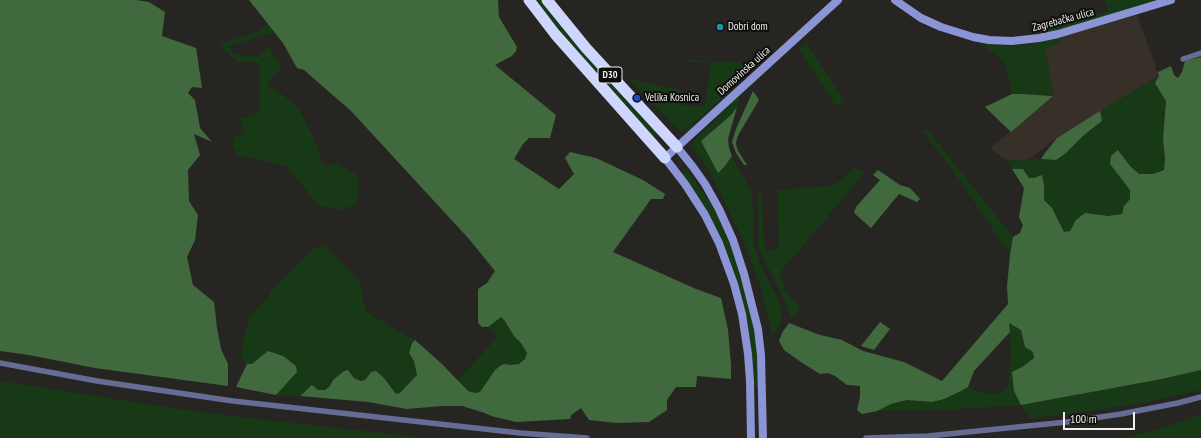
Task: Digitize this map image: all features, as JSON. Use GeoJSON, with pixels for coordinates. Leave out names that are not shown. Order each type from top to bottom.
{"type":"FeatureCollection","features":[{"type":"Feature","properties":{"kind":"highway","name":"D30"},"geometry":{"type":"LineString","coordinates":[[529,0],[555,34],[665,158]]}},
{"type":"Feature","properties":{"kind":"highway","name":"D30"},"geometry":{"type":"LineString","coordinates":[[547,0],[586,48],[677,147]]}},
{"type":"Feature","properties":{"kind":"main road","name":"Domovinska ulica"},"geometry":{"type":"LineString","coordinates":[[665,158],[838,0]]}},
{"type":"Feature","properties":{"kind":"main road","name":"Zagrebačka ulica"},"geometry":{"type":"LineString","coordinates":[[895,0],[921,18],[941,27],[988,40],[1012,41],[1058,34],[1170,0]]}},
{"type":"Feature","properties":{"kind":"main road"},"geometry":{"type":"LineString","coordinates":[[677,147],[705,184],[719,209],[733,240],[744,274],[758,329],[762,381],[763,438]]}},
{"type":"Feature","properties":{"kind":"main road"},"geometry":{"type":"LineString","coordinates":[[665,158],[699,205],[716,236],[734,284],[742,314],[748,354],[751,438]]}},
{"type":"Feature","properties":{"kind":"street"},"geometry":{"type":"LineString","coordinates":[[1183,59],[1201,53]]}},
{"type":"Feature","properties":{"kind":"street"},"geometry":{"type":"LineString","coordinates":[[0,363],[98,381],[233,401],[520,433],[587,438]]}},
{"type":"Feature","properties":{"kind":"street"},"geometry":{"type":"LineString","coordinates":[[866,438],[928,436],[1067,422],[1121,414],[1201,398]]}},
{"type":"Feature","properties":{"kind":"shaded area"},"geometry":{"type":"Polygon","coordinates":[[[1137,15],[1159,76],[1057,138],[1029,159],[1007,161],[990,148],[1053,96],[1045,48],[1060,43],[1059,37],[1137,15]]]}},
{"type":"Feature","properties":{"kind":"green space"},"geometry":{"type":"Polygon","coordinates":[[[0,0],[136,0],[149,2],[165,12],[162,36],[196,48],[202,88],[192,87],[188,93],[195,100],[200,128],[212,142],[194,134],[200,155],[188,170],[189,201],[198,215],[195,240],[187,257],[193,285],[214,302],[221,349],[228,364],[228,386],[95,368],[0,351],[0,0]]]}},
{"type":"Feature","properties":{"kind":"green space"},"geometry":{"type":"Polygon","coordinates":[[[249,0],[498,0],[499,17],[517,47],[512,56],[495,65],[556,115],[550,138],[529,138],[523,144],[514,159],[559,189],[574,174],[565,158],[570,152],[596,158],[643,180],[665,194],[663,199],[651,199],[613,252],[696,289],[721,298],[728,330],[731,379],[697,376],[696,387],[676,387],[667,400],[667,410],[649,422],[617,423],[589,420],[581,408],[571,415],[570,419],[516,422],[491,416],[462,406],[407,409],[368,402],[300,396],[312,385],[318,390],[325,390],[330,386],[333,380],[344,371],[348,370],[354,378],[361,381],[365,380],[371,372],[376,371],[384,378],[396,394],[400,393],[417,375],[414,361],[409,353],[412,343],[415,340],[442,364],[468,391],[475,393],[480,392],[495,370],[500,366],[504,364],[519,364],[525,359],[527,353],[501,317],[488,327],[482,327],[478,323],[478,289],[487,283],[495,271],[469,239],[351,111],[304,70],[297,68],[283,43],[249,0]]]}},
{"type":"Feature","properties":{"kind":"green space"},"geometry":{"type":"Polygon","coordinates":[[[535,0],[543,0],[659,133],[654,137],[570,44],[535,0]]]}},
{"type":"Feature","properties":{"kind":"green space"},"geometry":{"type":"Polygon","coordinates":[[[1104,0],[1159,0],[1048,32],[1048,30],[1062,21],[1072,21],[1109,11],[1104,0]]]}},
{"type":"Feature","properties":{"kind":"green space"},"geometry":{"type":"Polygon","coordinates":[[[268,25],[275,33],[230,45],[232,54],[258,57],[268,46],[282,67],[270,79],[268,87],[282,94],[299,109],[312,134],[325,167],[336,163],[358,176],[359,190],[357,204],[341,210],[319,206],[286,166],[238,155],[232,144],[236,135],[244,134],[240,119],[260,112],[260,63],[236,61],[219,44],[258,32],[268,25]]]}},
{"type":"Feature","properties":{"kind":"green space"},"geometry":{"type":"Polygon","coordinates":[[[1059,37],[1060,43],[1045,48],[1053,96],[1012,94],[1008,74],[1004,64],[999,57],[991,51],[976,43],[1011,46],[1034,44],[1059,37]]]}},
{"type":"Feature","properties":{"kind":"green space"},"geometry":{"type":"Polygon","coordinates":[[[807,43],[845,102],[836,106],[798,48],[807,43]]]}},
{"type":"Feature","properties":{"kind":"green space"},"geometry":{"type":"Polygon","coordinates":[[[1201,57],[1201,370],[1162,379],[1021,405],[1014,391],[1012,372],[1034,358],[1033,352],[1025,347],[1021,330],[1009,323],[1010,332],[974,371],[968,387],[944,399],[932,402],[907,400],[891,404],[877,411],[862,414],[857,410],[860,397],[860,386],[847,385],[835,376],[828,373],[820,374],[784,350],[779,341],[782,333],[789,323],[820,335],[842,340],[863,351],[904,362],[942,381],[1008,304],[1007,286],[1013,237],[1020,233],[1023,225],[1019,217],[1024,188],[1012,169],[1023,169],[1029,178],[1042,175],[1044,200],[1052,208],[1064,232],[1070,231],[1076,220],[1085,213],[1108,216],[1122,214],[1124,206],[1130,199],[1130,190],[1110,164],[1111,156],[1118,150],[1130,166],[1139,174],[1153,174],[1164,170],[1165,158],[1163,139],[1166,101],[1155,83],[1159,76],[1158,72],[1171,66],[1174,75],[1178,78],[1182,72],[1185,61],[1201,57]]]}},
{"type":"Feature","properties":{"kind":"green space"},"geometry":{"type":"Polygon","coordinates":[[[688,60],[750,63],[758,65],[682,133],[629,79],[681,90],[681,105],[704,107],[711,62],[688,62],[688,60]]]}},
{"type":"Feature","properties":{"kind":"green space"},"geometry":{"type":"Polygon","coordinates":[[[1159,76],[1155,83],[1166,101],[1163,139],[1165,158],[1164,170],[1153,174],[1139,174],[1130,166],[1118,150],[1110,164],[1130,190],[1130,199],[1124,206],[1122,214],[1108,216],[1085,213],[1076,220],[1070,231],[1064,232],[1052,208],[1044,200],[1042,175],[1029,178],[1023,169],[1012,169],[1007,161],[1029,159],[1056,160],[1066,153],[1084,135],[1102,122],[1100,111],[1159,76]]]}},
{"type":"Feature","properties":{"kind":"green space"},"geometry":{"type":"Polygon","coordinates":[[[753,91],[759,100],[740,132],[736,144],[738,151],[747,165],[744,165],[736,153],[732,142],[736,129],[753,91]]]}},
{"type":"Feature","properties":{"kind":"green space"},"geometry":{"type":"Polygon","coordinates":[[[741,92],[737,107],[731,115],[701,141],[725,166],[732,156],[751,191],[754,211],[753,244],[761,266],[778,298],[781,310],[781,323],[772,335],[759,283],[743,240],[707,168],[691,145],[694,140],[716,120],[741,92]]]}},
{"type":"Feature","properties":{"kind":"green space"},"geometry":{"type":"Polygon","coordinates":[[[1012,94],[1053,96],[1011,132],[985,107],[1012,94]]]}},
{"type":"Feature","properties":{"kind":"green space"},"geometry":{"type":"Polygon","coordinates":[[[737,107],[728,139],[732,156],[718,173],[701,141],[731,115],[737,107]]]}},
{"type":"Feature","properties":{"kind":"green space"},"geometry":{"type":"Polygon","coordinates":[[[1100,111],[1102,121],[1084,135],[1066,153],[1056,160],[1041,159],[1057,138],[1100,111]]]}},
{"type":"Feature","properties":{"kind":"green space"},"geometry":{"type":"Polygon","coordinates":[[[927,129],[1013,237],[1010,255],[960,181],[923,131],[927,129]]]}},
{"type":"Feature","properties":{"kind":"green space"},"geometry":{"type":"Polygon","coordinates":[[[855,168],[865,172],[779,274],[785,284],[783,287],[801,308],[792,319],[760,252],[758,244],[759,223],[757,197],[761,191],[766,252],[777,249],[779,244],[777,190],[832,186],[855,168]]]}},
{"type":"Feature","properties":{"kind":"green space"},"geometry":{"type":"Polygon","coordinates":[[[687,170],[717,212],[726,230],[750,303],[757,348],[759,387],[752,386],[735,277],[681,174],[687,170]]]}},
{"type":"Feature","properties":{"kind":"green space"},"geometry":{"type":"Polygon","coordinates":[[[878,170],[900,185],[910,188],[920,199],[917,202],[899,194],[871,228],[854,213],[856,207],[880,180],[873,175],[878,170]]]}},
{"type":"Feature","properties":{"kind":"green space"},"geometry":{"type":"Polygon","coordinates":[[[321,245],[326,247],[359,280],[366,312],[415,340],[412,343],[409,353],[414,361],[417,375],[400,393],[396,394],[384,378],[376,371],[371,372],[365,380],[361,381],[354,378],[348,370],[344,371],[333,380],[330,386],[325,390],[318,390],[312,385],[300,396],[276,395],[297,372],[247,364],[241,357],[245,330],[253,312],[267,299],[272,290],[314,249],[321,245]]]}},
{"type":"Feature","properties":{"kind":"green space"},"geometry":{"type":"Polygon","coordinates":[[[501,317],[527,353],[525,359],[519,364],[504,364],[495,370],[480,392],[475,393],[468,391],[457,380],[498,337],[488,327],[501,317]]]}},
{"type":"Feature","properties":{"kind":"green space"},"geometry":{"type":"Polygon","coordinates":[[[880,322],[890,329],[874,350],[861,346],[880,322]]]}},
{"type":"Feature","properties":{"kind":"green space"},"geometry":{"type":"Polygon","coordinates":[[[1009,323],[1021,330],[1025,347],[1033,352],[1034,358],[1022,367],[1021,405],[948,410],[877,411],[891,404],[907,400],[932,402],[954,395],[968,387],[987,394],[1003,392],[1008,387],[1011,354],[1009,323]]]}},
{"type":"Feature","properties":{"kind":"green space"},"geometry":{"type":"Polygon","coordinates":[[[268,351],[283,356],[296,366],[297,372],[276,395],[236,387],[247,364],[252,364],[268,351]]]}},
{"type":"Feature","properties":{"kind":"green space"},"geometry":{"type":"Polygon","coordinates":[[[1201,370],[1201,390],[1153,401],[1030,419],[1021,405],[1162,379],[1201,370]]]}},
{"type":"Feature","properties":{"kind":"green space"},"geometry":{"type":"Polygon","coordinates":[[[0,381],[172,408],[427,438],[0,438],[0,381]]]}},
{"type":"Feature","properties":{"kind":"green space"},"geometry":{"type":"Polygon","coordinates":[[[1201,414],[1201,438],[1123,438],[1157,430],[1201,414]]]}},
{"type":"Feature","properties":{"kind":"place","name":"Dobri dom"},"geometry":{"type":"Point","coordinates":[720,27]}},
{"type":"Feature","properties":{"kind":"place","name":"Velika Kosnica"},"geometry":{"type":"Point","coordinates":[637,98]}}]}
